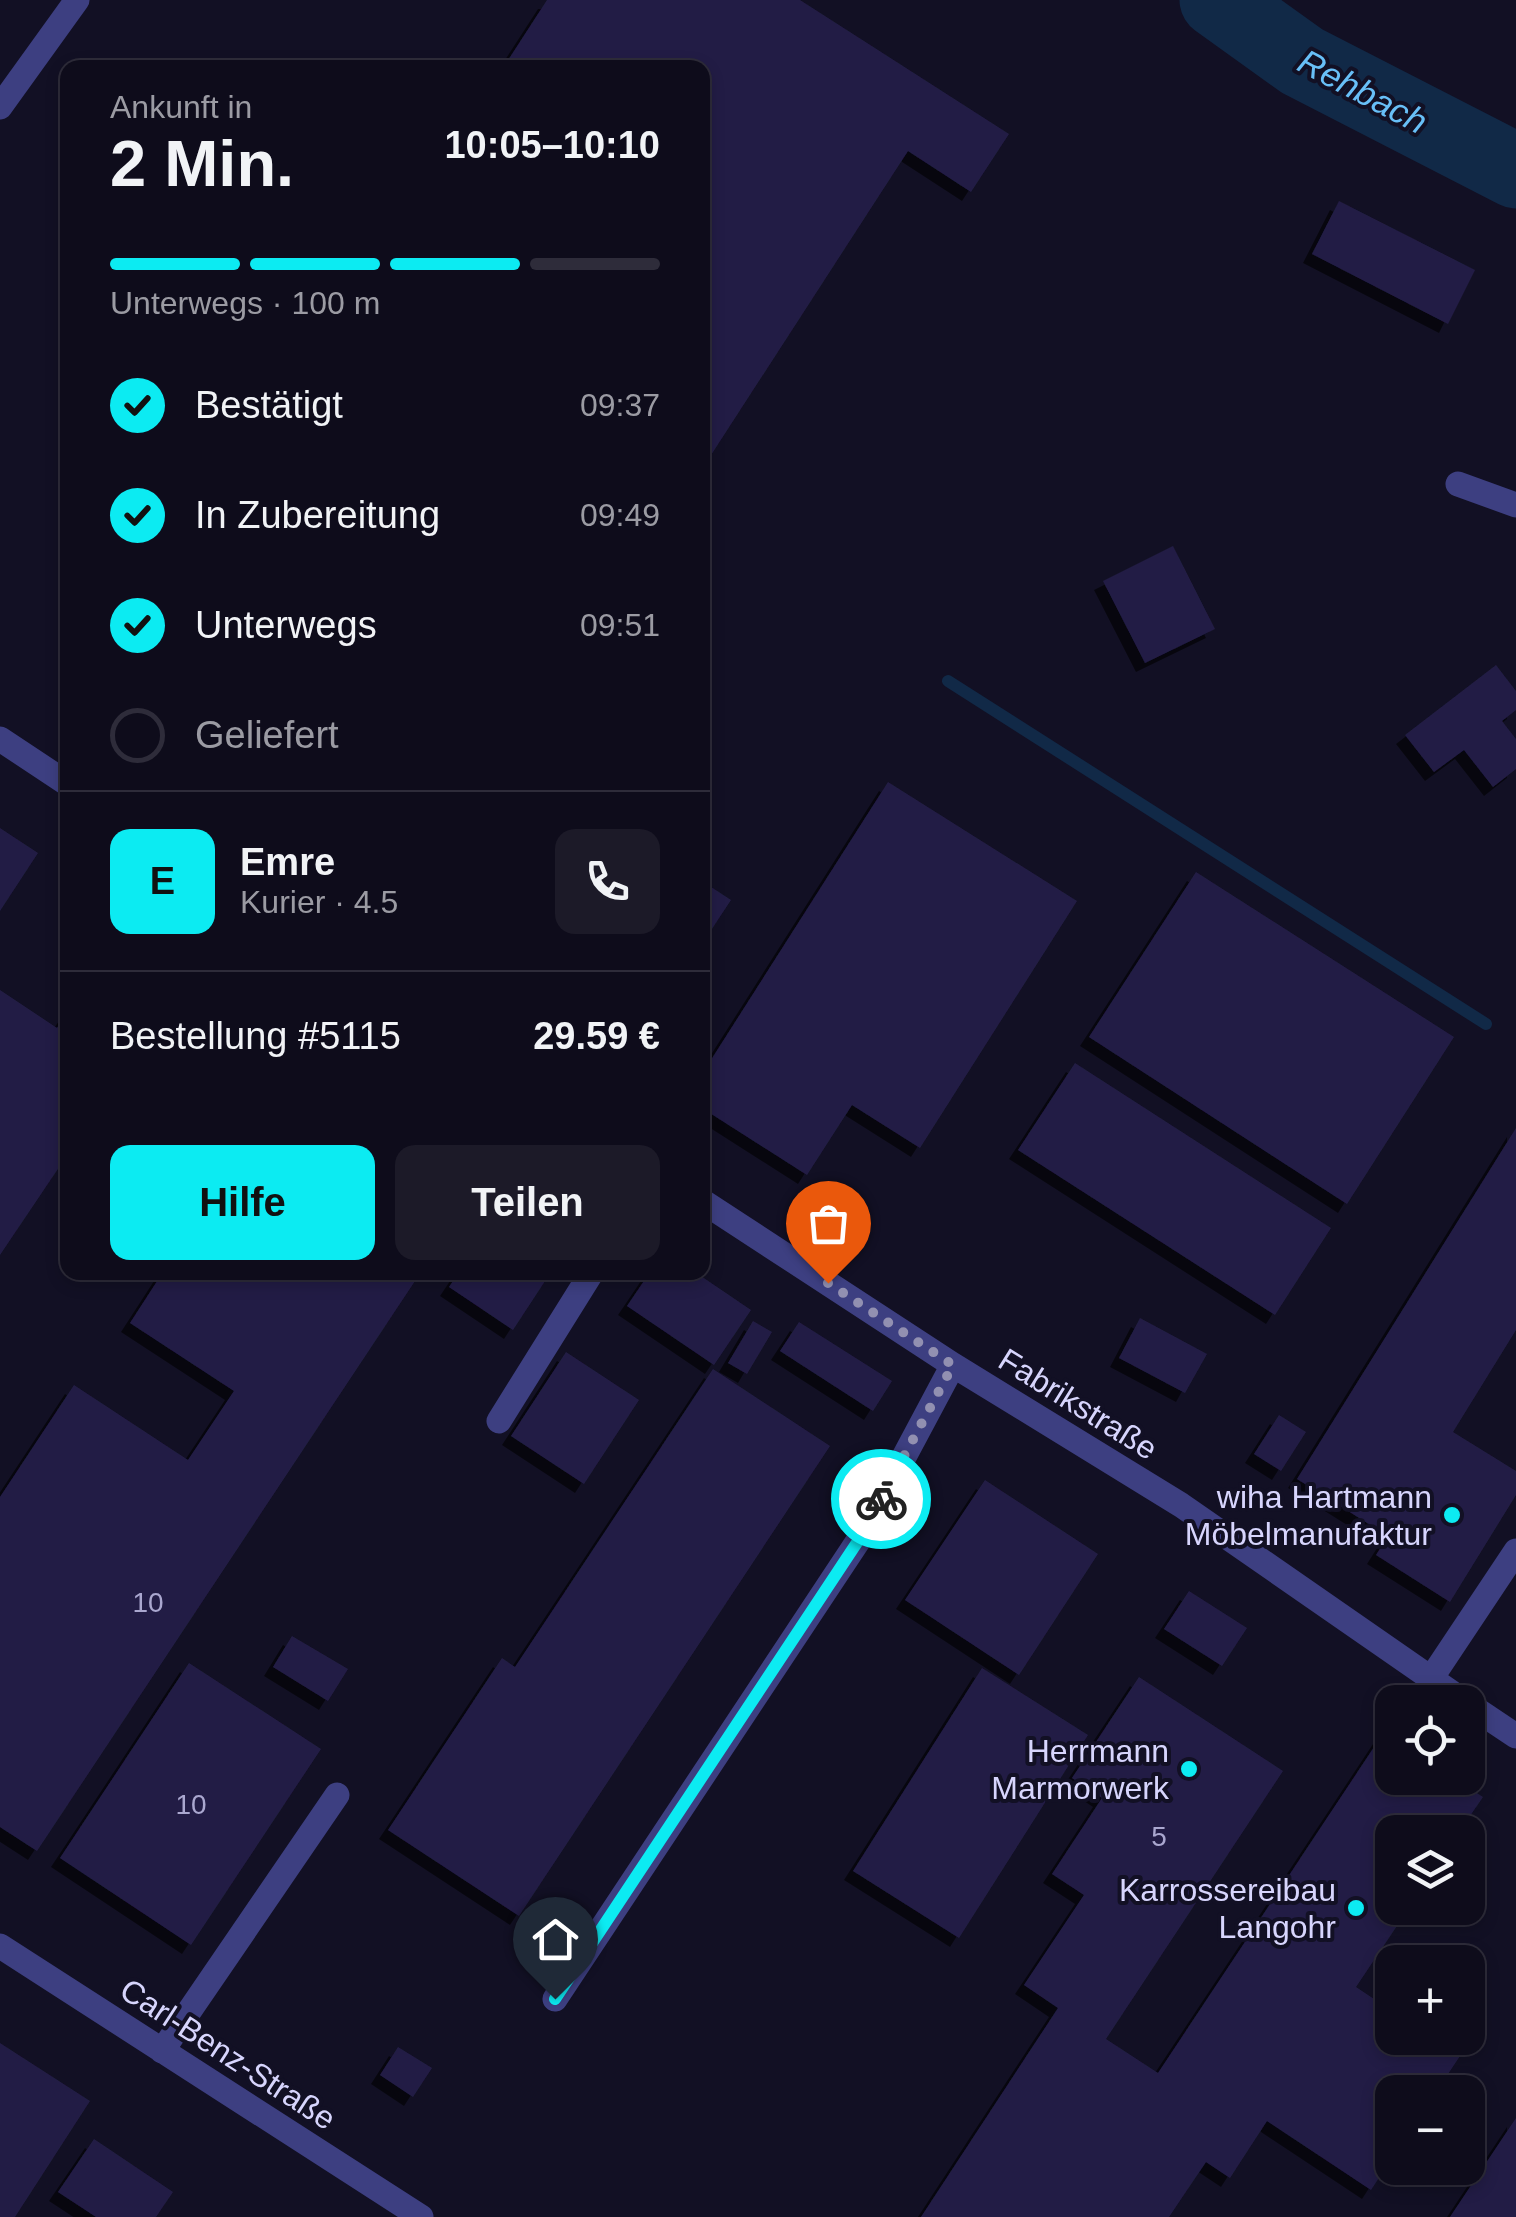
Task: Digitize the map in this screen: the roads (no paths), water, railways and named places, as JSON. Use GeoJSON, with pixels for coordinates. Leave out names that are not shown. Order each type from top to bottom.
{"type":"FeatureCollection","features":[{"type":"Feature","properties":{"kind":"street"},"geometry":{"type":"LineString","coordinates":[[0,107],[77,0]]}},
{"type":"Feature","properties":{"kind":"street"},"geometry":{"type":"LineString","coordinates":[[1458,484],[1516,506]]}},
{"type":"Feature","properties":{"kind":"street"},"geometry":{"type":"LineString","coordinates":[[0,739],[60,779]]}},
{"type":"Feature","properties":{"kind":"street","name":"Fabrikstraße"},"geometry":{"type":"LineString","coordinates":[[710,1206],[953,1365],[1180,1505],[1438,1685]]}},
{"type":"Feature","properties":{"kind":"street"},"geometry":{"type":"LineString","coordinates":[[499,1421],[587,1280]]}},
{"type":"Feature","properties":{"kind":"street"},"geometry":{"type":"LineString","coordinates":[[555,1999],[864,1532],[953,1365]]}},
{"type":"Feature","properties":{"kind":"street"},"geometry":{"type":"LineString","coordinates":[[1430,1680],[1516,1552]]}},
{"type":"Feature","properties":{"kind":"street","name":"Fabrikstraße"},"geometry":{"type":"LineString","coordinates":[[1485,1716],[1516,1736]]}},
{"type":"Feature","properties":{"kind":"street"},"geometry":{"type":"LineString","coordinates":[[162,2051],[337,1795]]}},
{"type":"Feature","properties":{"kind":"street","name":"Carl-Benz-Straße"},"geometry":{"type":"LineString","coordinates":[[0,1946],[421,2217]]}},
{"type":"Feature","properties":{"kind":"waterway","name":"Rehbach"},"geometry":{"type":"LineString","coordinates":[[1217,0],[1302,61],[1516,171]]}},
{"type":"Feature","properties":{"kind":"waterway"},"geometry":{"type":"LineString","coordinates":[[948,681],[1486,1024]]}},
{"type":"Feature","properties":{"kind":"place","name":"wiha Hartmann Möbelmanufaktur"},"geometry":{"type":"Point","coordinates":[1452,1515]}},
{"type":"Feature","properties":{"kind":"place","name":"Herrmann Marmorwerk"},"geometry":{"type":"Point","coordinates":[1189,1769]}},
{"type":"Feature","properties":{"kind":"place","name":"Karrossereibau Langohr"},"geometry":{"type":"Point","coordinates":[1356,1908]}}]}
